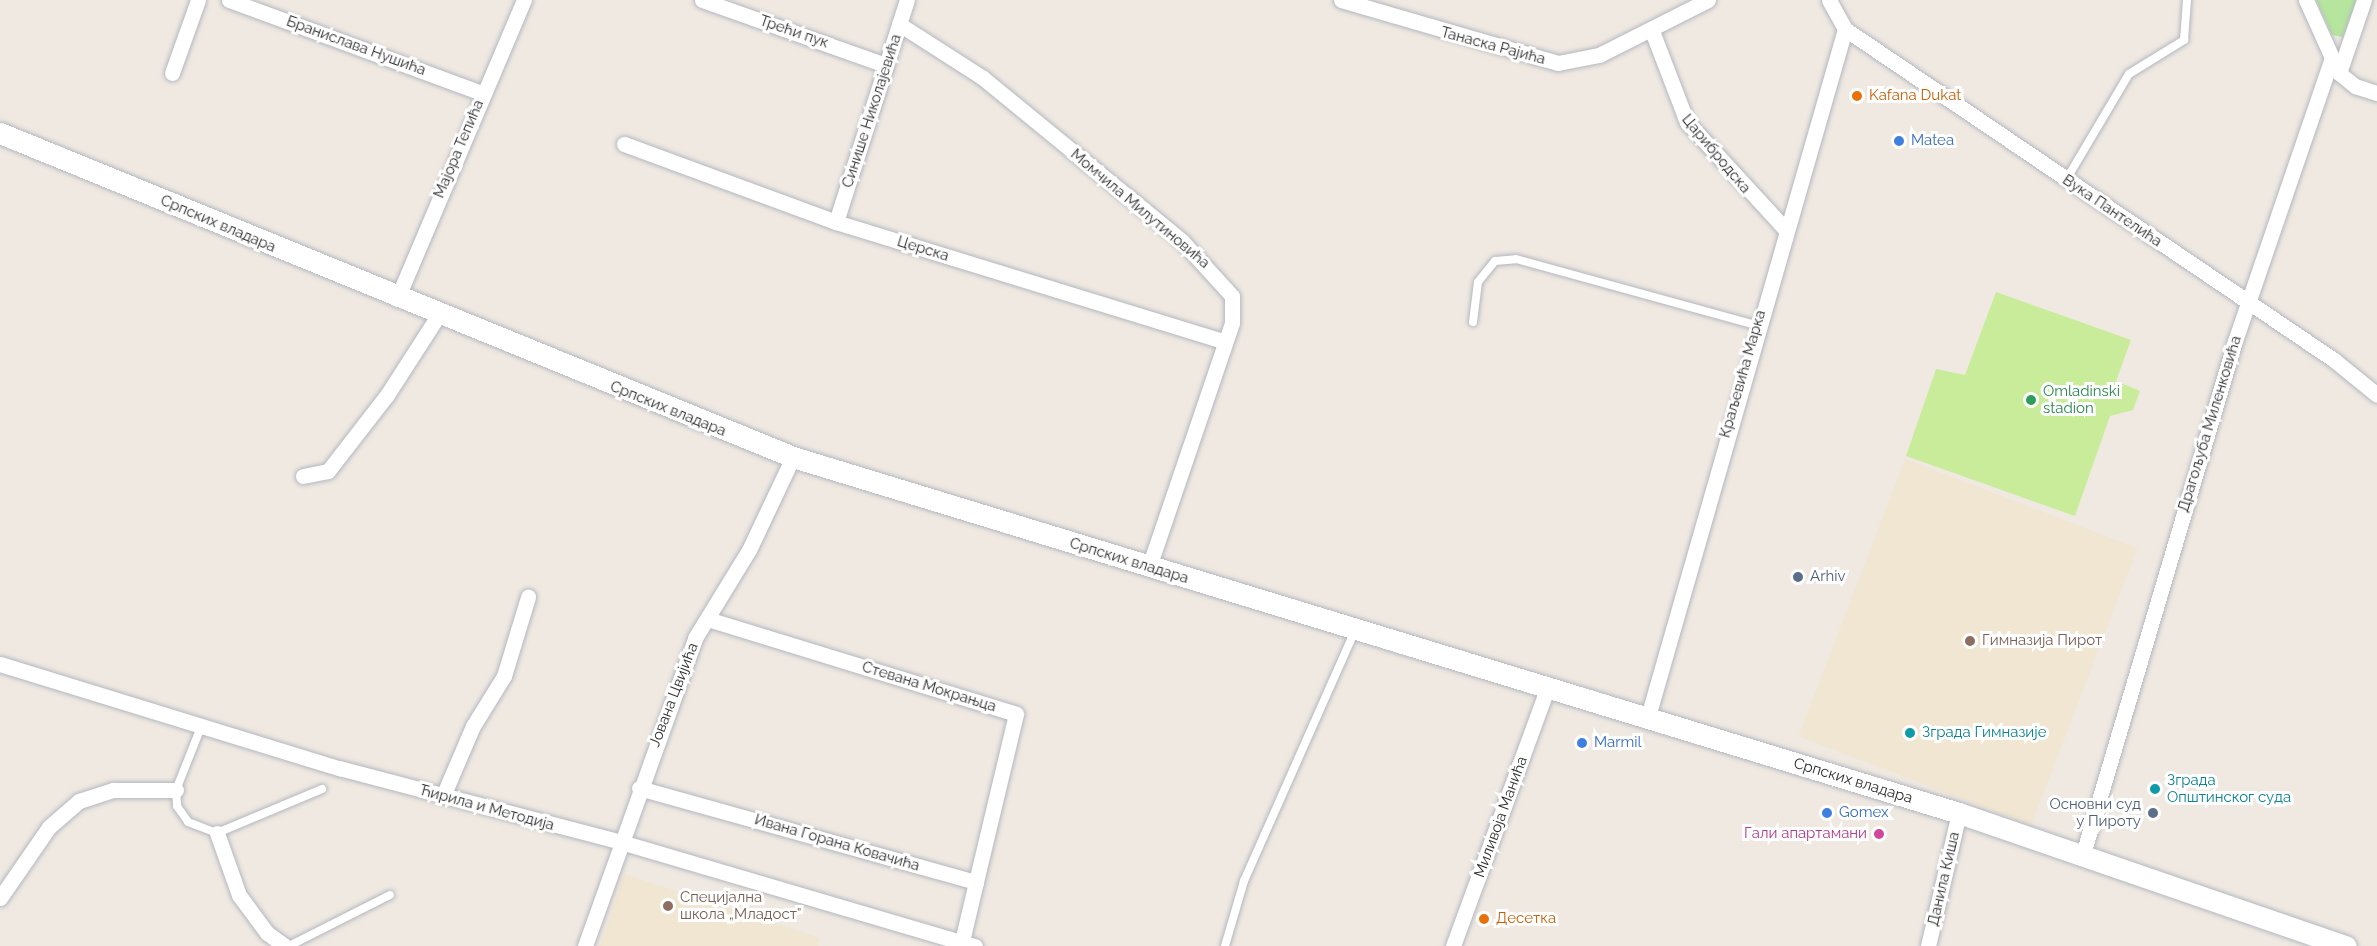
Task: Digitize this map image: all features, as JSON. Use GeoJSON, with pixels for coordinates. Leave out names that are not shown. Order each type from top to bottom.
{"type":"FeatureCollection","features":[{"type":"Feature","properties":{"kind":"main road","name":"Српских владара"},"geometry":{"type":"LineString","coordinates":[[0,133],[438,316],[793,457],[1355,631],[1548,687],[1647,720],[1959,813],[2346,946]]}},
{"type":"Feature","properties":{"kind":"street"},"geometry":{"type":"LineString","coordinates":[[172,73],[198,0]]}},
{"type":"Feature","properties":{"kind":"street","name":"Бранислава Нушића"},"geometry":{"type":"LineString","coordinates":[[229,0],[483,93]]}},
{"type":"Feature","properties":{"kind":"street","name":"Мајора Тепића"},"geometry":{"type":"LineString","coordinates":[[397,299],[524,0]]}},
{"type":"Feature","properties":{"kind":"street","name":"Трећи пук"},"geometry":{"type":"LineString","coordinates":[[702,0],[886,65]]}},
{"type":"Feature","properties":{"kind":"street","name":"Синише Николајевића"},"geometry":{"type":"LineString","coordinates":[[836,222],[907,0]]}},
{"type":"Feature","properties":{"kind":"street","name":"Танаска Рајића"},"geometry":{"type":"LineString","coordinates":[[1341,0],[1558,63],[1583,61],[1652,31],[1708,0]]}},
{"type":"Feature","properties":{"kind":"street"},"geometry":{"type":"LineString","coordinates":[[1829,0],[1845,29]]}},
{"type":"Feature","properties":{"kind":"street"},"geometry":{"type":"LineString","coordinates":[[2306,0],[2335,67],[2355,86],[2377,93]]}},
{"type":"Feature","properties":{"kind":"street","name":"Драгољуба Миленковића"},"geometry":{"type":"LineString","coordinates":[[2083,854],[2249,305],[2335,67],[2364,0]]}},
{"type":"Feature","properties":{"kind":"street","name":"Момчила Милутиновића"},"geometry":{"type":"LineString","coordinates":[[899,24],[982,78],[1207,264],[1234,302],[1225,342],[1149,567]]}},
{"type":"Feature","properties":{"kind":"street","name":"Вука Пантелића"},"geometry":{"type":"LineString","coordinates":[[1845,29],[2249,305],[2334,360],[2377,396]]}},
{"type":"Feature","properties":{"kind":"street","name":"Краљевића Марка"},"geometry":{"type":"LineString","coordinates":[[1647,720],[1756,325],[1845,29]]}},
{"type":"Feature","properties":{"kind":"street","name":"Царибродска"},"geometry":{"type":"LineString","coordinates":[[1652,31],[1687,122],[1786,230]]}},
{"type":"Feature","properties":{"kind":"street","name":"Церска"},"geometry":{"type":"LineString","coordinates":[[624,144],[836,222],[1225,342]]}},
{"type":"Feature","properties":{"kind":"street"},"geometry":{"type":"LineString","coordinates":[[303,476],[328,471],[387,395],[438,316]]}},
{"type":"Feature","properties":{"kind":"street","name":"Јована Цвијића"},"geometry":{"type":"LineString","coordinates":[[585,946],[639,788],[695,638],[711,620],[793,457]]}},
{"type":"Feature","properties":{"kind":"street"},"geometry":{"type":"LineString","coordinates":[[442,796],[473,726],[504,676],[528,597]]}},
{"type":"Feature","properties":{"kind":"street","name":"Стевана Мокрањца"},"geometry":{"type":"LineString","coordinates":[[711,620],[1016,714],[976,882]]}},
{"type":"Feature","properties":{"kind":"street","name":"Ћирила и Методија"},"geometry":{"type":"LineString","coordinates":[[0,664],[201,726],[442,796],[621,842],[968,944]]}},
{"type":"Feature","properties":{"kind":"street","name":"Миливоја Манића"},"geometry":{"type":"LineString","coordinates":[[1453,946],[1548,687]]}},
{"type":"Feature","properties":{"kind":"street","name":"Ивана Горана Ковачића"},"geometry":{"type":"LineString","coordinates":[[639,788],[976,882]]}},
{"type":"Feature","properties":{"kind":"street"},"geometry":{"type":"LineString","coordinates":[[0,898],[49,827],[79,801],[113,790],[176,790]]}},
{"type":"Feature","properties":{"kind":"street","name":"Данила Киша"},"geometry":{"type":"LineString","coordinates":[[1928,946],[1959,813]]}},
{"type":"Feature","properties":{"kind":"street"},"geometry":{"type":"LineString","coordinates":[[217,833],[239,895],[267,933],[287,946]]}},
{"type":"Feature","properties":{"kind":"street"},"geometry":{"type":"LineString","coordinates":[[968,944],[976,882]]}},
{"type":"Feature","properties":{"kind":"lane"},"geometry":{"type":"LineString","coordinates":[[2066,180],[2129,74],[2184,40],[2187,0]]}},
{"type":"Feature","properties":{"kind":"lane"},"geometry":{"type":"LineString","coordinates":[[1473,322],[1478,282],[1495,261],[1516,259],[1756,325]]}},
{"type":"Feature","properties":{"kind":"lane"},"geometry":{"type":"LineString","coordinates":[[1225,946],[1244,881],[1355,631]]}},
{"type":"Feature","properties":{"kind":"lane"},"geometry":{"type":"LineString","coordinates":[[201,726],[176,790],[177,806],[188,822],[217,833],[322,789]]}},
{"type":"Feature","properties":{"kind":"lane"},"geometry":{"type":"LineString","coordinates":[[287,946],[390,895]]}},
{"type":"Feature","properties":{"kind":"shaded area","name":"Гимназија Пирот"},"geometry":{"type":"Polygon","coordinates":[[[1905,459],[2137,548],[2031,826],[1799,736],[1905,459]]]}},
{"type":"Feature","properties":{"kind":"shaded area","name":"Специјална школа „Младост”"},"geometry":{"type":"Polygon","coordinates":[[[624,874],[820,938],[818,946],[600,946],[624,874]]]}},
{"type":"Feature","properties":{"kind":"green space"},"geometry":{"type":"Polygon","coordinates":[[[2316,0],[2357,0],[2343,37],[2332,35],[2316,0]]]}},
{"type":"Feature","properties":{"kind":"green space","name":"Omladinski stadion"},"geometry":{"type":"Polygon","coordinates":[[[1996,292],[2131,340],[2116,381],[2140,391],[2133,410],[2110,416],[2075,516],[1906,456],[1936,369],[1965,375],[1996,292]]]}},
{"type":"Feature","properties":{"kind":"place","name":"Kafana Dukat"},"geometry":{"type":"Point","coordinates":[1857,96]}},
{"type":"Feature","properties":{"kind":"place","name":"Matea"},"geometry":{"type":"Point","coordinates":[1899,141]}},
{"type":"Feature","properties":{"kind":"place","name":"Omladinski stadion"},"geometry":{"type":"Point","coordinates":[2031,400]}},
{"type":"Feature","properties":{"kind":"place","name":"Arhiv"},"geometry":{"type":"Point","coordinates":[1798,577]}},
{"type":"Feature","properties":{"kind":"place","name":"Гимназија Пирот"},"geometry":{"type":"Point","coordinates":[1970,641]}},
{"type":"Feature","properties":{"kind":"place","name":"Зграда Гимназије"},"geometry":{"type":"Point","coordinates":[1910,733]}},
{"type":"Feature","properties":{"kind":"place","name":"Marmil"},"geometry":{"type":"Point","coordinates":[1582,743]}},
{"type":"Feature","properties":{"kind":"place","name":"Зграда Општинског суда"},"geometry":{"type":"Point","coordinates":[2155,789]}},
{"type":"Feature","properties":{"kind":"place","name":"Gomex"},"geometry":{"type":"Point","coordinates":[1827,813]}},
{"type":"Feature","properties":{"kind":"place","name":"Основни суд у Пироту"},"geometry":{"type":"Point","coordinates":[2153,813]}},
{"type":"Feature","properties":{"kind":"place","name":"Гали апартамани"},"geometry":{"type":"Point","coordinates":[1879,834]}},
{"type":"Feature","properties":{"kind":"place","name":"Специјална школа „Младост”"},"geometry":{"type":"Point","coordinates":[668,906]}},
{"type":"Feature","properties":{"kind":"place","name":"Десетка"},"geometry":{"type":"Point","coordinates":[1484,919]}}]}
